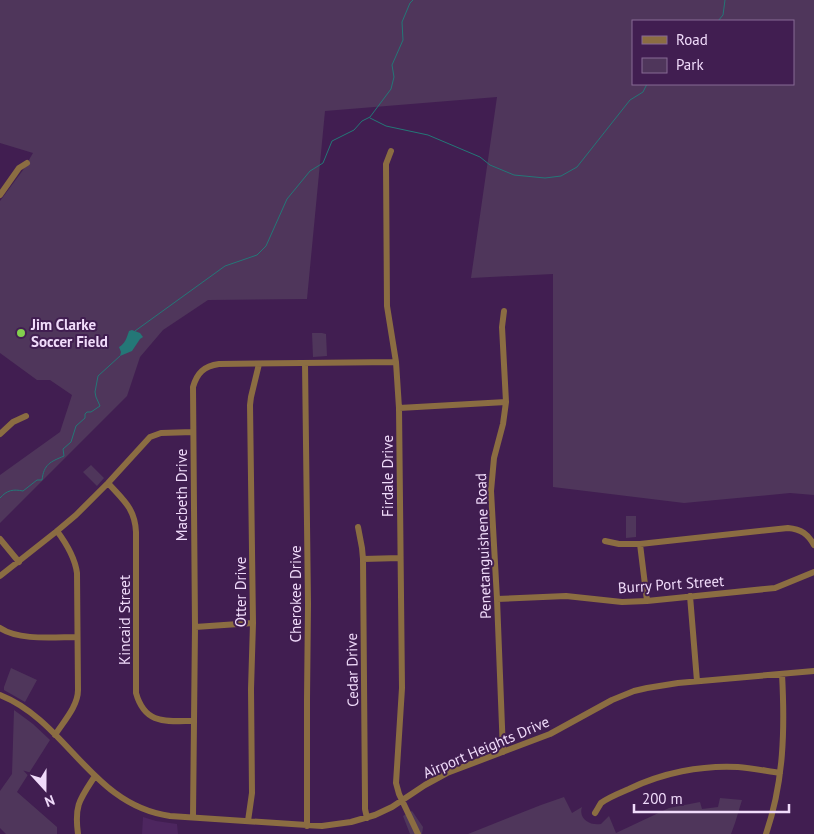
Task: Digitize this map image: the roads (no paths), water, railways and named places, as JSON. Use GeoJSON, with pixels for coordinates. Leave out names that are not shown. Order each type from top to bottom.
{"type":"FeatureCollection","features":[{"type":"Feature","properties":{"kind":"street","name":"Firdale Drive"},"geometry":{"type":"LineString","coordinates":[[391,151],[386,164],[388,306],[396,362],[399,408],[402,688],[396,777],[397,790],[418,834]]}},
{"type":"Feature","properties":{"kind":"street"},"geometry":{"type":"LineString","coordinates":[[0,195],[19,168],[27,163]]}},
{"type":"Feature","properties":{"kind":"street","name":"Penetanguishene Road"},"geometry":{"type":"LineString","coordinates":[[503,752],[492,475],[506,402],[502,327],[504,311]]}},
{"type":"Feature","properties":{"kind":"street","name":"Macbeth Drive"},"geometry":{"type":"LineString","coordinates":[[193,817],[195,627],[193,388],[196,379],[205,368],[211,365],[233,363],[396,362]]}},
{"type":"Feature","properties":{"kind":"street","name":"Cherokee Drive"},"geometry":{"type":"LineString","coordinates":[[305,363],[308,594],[306,699],[307,826]]}},
{"type":"Feature","properties":{"kind":"street","name":"Otter Drive"},"geometry":{"type":"LineString","coordinates":[[248,822],[252,793],[251,689],[253,623],[250,405],[259,364]]}},
{"type":"Feature","properties":{"kind":"street"},"geometry":{"type":"LineString","coordinates":[[399,408],[506,402]]}},
{"type":"Feature","properties":{"kind":"street"},"geometry":{"type":"LineString","coordinates":[[0,434],[13,422],[26,416]]}},
{"type":"Feature","properties":{"kind":"street"},"geometry":{"type":"LineString","coordinates":[[0,576],[76,515],[155,434],[194,432]]}},
{"type":"Feature","properties":{"kind":"street","name":"Kincaid Street"},"geometry":{"type":"LineString","coordinates":[[108,483],[129,506],[136,526],[136,693],[138,701],[149,716],[155,719],[194,721]]}},
{"type":"Feature","properties":{"kind":"street","name":"Cedar Drive"},"geometry":{"type":"LineString","coordinates":[[358,527],[363,559],[365,809],[367,818]]}},
{"type":"Feature","properties":{"kind":"street"},"geometry":{"type":"LineString","coordinates":[[606,540],[619,544],[640,544],[788,528],[798,529],[803,532],[814,545]]}},
{"type":"Feature","properties":{"kind":"street"},"geometry":{"type":"LineString","coordinates":[[55,735],[77,698],[77,569],[65,542],[57,531]]}},
{"type":"Feature","properties":{"kind":"street"},"geometry":{"type":"LineString","coordinates":[[0,539],[18,562]]}},
{"type":"Feature","properties":{"kind":"street"},"geometry":{"type":"LineString","coordinates":[[640,544],[647,601]]}},
{"type":"Feature","properties":{"kind":"street"},"geometry":{"type":"LineString","coordinates":[[363,559],[400,558]]}},
{"type":"Feature","properties":{"kind":"street","name":"Burry Port Street"},"geometry":{"type":"LineString","coordinates":[[497,599],[566,596],[622,602],[647,601],[775,588],[814,572]]}},
{"type":"Feature","properties":{"kind":"street"},"geometry":{"type":"LineString","coordinates":[[690,596],[697,681]]}},
{"type":"Feature","properties":{"kind":"street"},"geometry":{"type":"LineString","coordinates":[[195,627],[253,623]]}},
{"type":"Feature","properties":{"kind":"street"},"geometry":{"type":"LineString","coordinates":[[0,628],[23,637],[77,637]]}},
{"type":"Feature","properties":{"kind":"street","name":"Airport Heights Drive"},"geometry":{"type":"LineString","coordinates":[[0,695],[24,708],[55,735],[104,785],[123,800],[143,810],[162,815],[307,826],[333,826],[367,818],[382,812],[440,776],[550,734],[612,700],[629,693],[648,688],[697,681],[814,671]]}},
{"type":"Feature","properties":{"kind":"street"},"geometry":{"type":"LineString","coordinates":[[766,834],[776,797],[783,751],[782,674]]}},
{"type":"Feature","properties":{"kind":"street"},"geometry":{"type":"LineString","coordinates":[[595,813],[600,804],[620,793],[646,781],[671,774],[697,769],[724,767],[780,773]]}},
{"type":"Feature","properties":{"kind":"street"},"geometry":{"type":"LineString","coordinates":[[78,834],[76,817],[78,806],[81,797],[95,776]]}},
{"type":"Feature","properties":{"kind":"waterway"},"geometry":{"type":"LineString","coordinates":[[135,331],[225,266],[257,255],[266,246],[287,199],[310,171],[323,163],[332,141],[354,130],[362,121],[370,117],[391,89],[394,77],[392,65],[403,40],[402,22],[413,0]]}},
{"type":"Feature","properties":{"kind":"waterway"},"geometry":{"type":"LineString","coordinates":[[719,20],[723,15],[725,0]]}},
{"type":"Feature","properties":{"kind":"waterway"},"geometry":{"type":"LineString","coordinates":[[370,118],[386,126],[428,135],[480,157],[490,165],[514,175],[545,178],[561,176],[577,167],[630,100],[643,92],[646,85]]}},
{"type":"Feature","properties":{"kind":"waterway"},"geometry":{"type":"LineString","coordinates":[[0,498],[5,493],[13,490],[23,491],[37,480],[42,480],[46,467],[64,456],[63,449],[71,442],[76,426],[85,418],[87,412],[91,412],[100,406],[95,392],[98,376],[120,356]]}},
{"type":"Feature","properties":{"kind":"place","name":"Jim Clarke Soccer Field"},"geometry":{"type":"Point","coordinates":[21,333]}}]}
